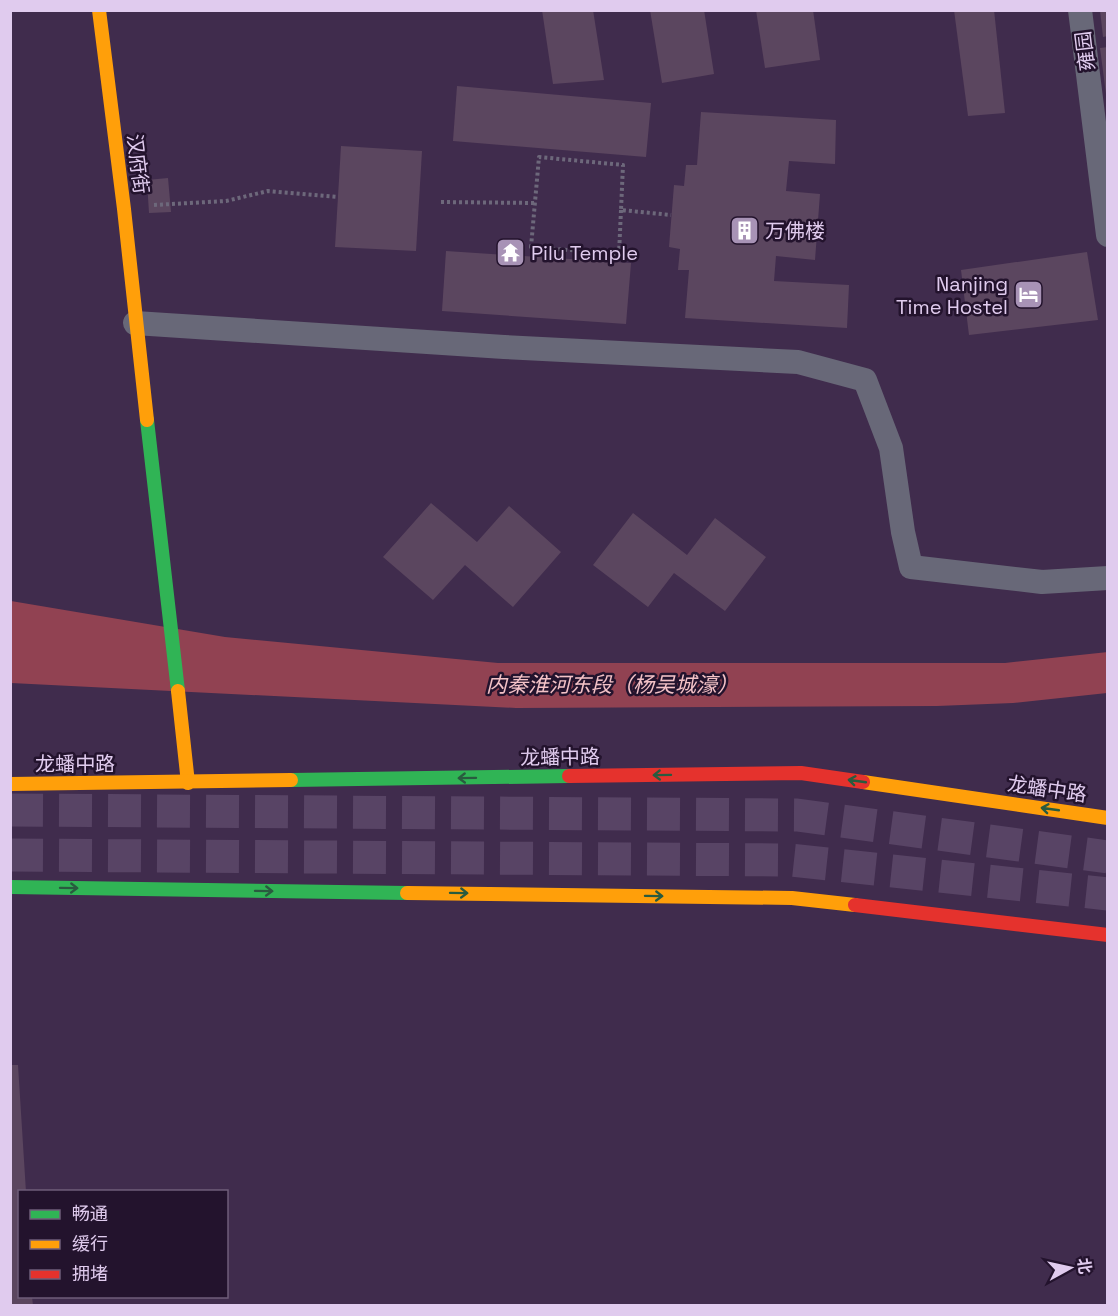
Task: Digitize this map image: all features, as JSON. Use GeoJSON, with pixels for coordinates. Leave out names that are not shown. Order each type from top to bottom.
{"type":"FeatureCollection","features":[{"type":"Feature","properties":{"kind":"main road","name":"汉府街"},"geometry":{"type":"LineString","coordinates":[[99,10],[168,589],[188,783]]}},
{"type":"Feature","properties":{"kind":"main road","name":"龙蟠中路"},"geometry":{"type":"LineString","coordinates":[[10,784],[801,773],[1107,818]]}},
{"type":"Feature","properties":{"kind":"main road"},"geometry":{"type":"LineString","coordinates":[[10,887],[792,898],[1107,936]]}},
{"type":"Feature","properties":{"kind":"street","name":"雍园"},"geometry":{"type":"LineString","coordinates":[[1080,10],[1107,235]]}},
{"type":"Feature","properties":{"kind":"street"},"geometry":{"type":"LineString","coordinates":[[135,323],[504,347],[798,362],[866,380],[891,448],[910,567],[1042,582],[1107,578]]}},
{"type":"Feature","properties":{"kind":"path"},"geometry":{"type":"LineString","coordinates":[[539,157],[623,165],[621,210],[619,254],[531,247],[539,157]]}},
{"type":"Feature","properties":{"kind":"path"},"geometry":{"type":"LineString","coordinates":[[124,209],[176,203],[226,201],[268,191],[338,197]]}},
{"type":"Feature","properties":{"kind":"path"},"geometry":{"type":"LineString","coordinates":[[441,202],[535,203]]}},
{"type":"Feature","properties":{"kind":"path"},"geometry":{"type":"LineString","coordinates":[[621,210],[672,215]]}},
{"type":"Feature","properties":{"kind":"water","name":"内秦淮河东段（杨吴城濠）"},"geometry":{"type":"Polygon","coordinates":[[[11,601],[225,637],[498,663],[1005,663],[1108,652],[1107,693],[1013,703],[937,706],[516,708],[11,683],[11,601]]]}},
{"type":"Feature","properties":{"kind":"building"},"geometry":{"type":"Polygon","coordinates":[[[542,10],[593,10],[604,80],[553,84],[542,10]]]}},
{"type":"Feature","properties":{"kind":"building"},"geometry":{"type":"Polygon","coordinates":[[[650,10],[704,10],[714,74],[662,83],[650,10]]]}},
{"type":"Feature","properties":{"kind":"building"},"geometry":{"type":"Polygon","coordinates":[[[756,10],[813,10],[820,60],[765,68],[756,10]]]}},
{"type":"Feature","properties":{"kind":"building"},"geometry":{"type":"Polygon","coordinates":[[[954,10],[994,10],[1005,113],[968,116],[954,10]]]}},
{"type":"Feature","properties":{"kind":"building"},"geometry":{"type":"Polygon","coordinates":[[[1100,10],[1108,10],[1108,36],[1103,37],[1100,10]]]}},
{"type":"Feature","properties":{"kind":"building"},"geometry":{"type":"Polygon","coordinates":[[[1108,47],[1108,94],[1106,94],[1100,48],[1108,47]]]}},
{"type":"Feature","properties":{"kind":"building"},"geometry":{"type":"Polygon","coordinates":[[[457,86],[651,103],[646,157],[453,141],[457,86]]]}},
{"type":"Feature","properties":{"kind":"building","name":"万佛楼"},"geometry":{"type":"Polygon","coordinates":[[[701,112],[836,120],[835,164],[789,161],[786,191],[820,194],[815,260],[776,256],[774,281],[849,285],[847,328],[685,318],[689,270],[678,270],[680,249],[669,247],[674,185],[684,186],[686,165],[697,165],[701,112]]]}},
{"type":"Feature","properties":{"kind":"building"},"geometry":{"type":"Polygon","coordinates":[[[341,146],[422,151],[416,251],[335,247],[341,146]]]}},
{"type":"Feature","properties":{"kind":"building"},"geometry":{"type":"Polygon","coordinates":[[[168,178],[171,212],[149,213],[147,180],[168,178]]]}},
{"type":"Feature","properties":{"kind":"building"},"geometry":{"type":"Polygon","coordinates":[[[446,251],[631,263],[626,324],[442,311],[446,251]]]}},
{"type":"Feature","properties":{"kind":"building","name":"Nanjing Time Hostel"},"geometry":{"type":"Polygon","coordinates":[[[1087,252],[1098,320],[969,335],[961,270],[1087,252]]]}},
{"type":"Feature","properties":{"kind":"building"},"geometry":{"type":"Polygon","coordinates":[[[431,503],[477,542],[509,506],[561,552],[513,607],[465,565],[433,600],[383,557],[431,503]]]}},
{"type":"Feature","properties":{"kind":"building"},"geometry":{"type":"Polygon","coordinates":[[[633,513],[687,555],[715,518],[766,557],[725,611],[674,573],[648,607],[593,565],[633,513]]]}},
{"type":"Feature","properties":{"kind":"building"},"geometry":{"type":"Polygon","coordinates":[[[10,1065],[18,1065],[26,1190],[18,1190],[18,1298],[32,1298],[33,1306],[10,1306],[10,1065]]]}},
{"type":"Feature","properties":{"kind":"tunnel"},"geometry":{"type":"LineString","coordinates":[[10,810],[797,815],[1108,857]]}},
{"type":"Feature","properties":{"kind":"tunnel"},"geometry":{"type":"LineString","coordinates":[[10,855],[790,860],[1108,894]]}},
{"type":"Feature","properties":{"kind":"traffic: fast"},"geometry":{"type":"LineString","coordinates":[[147,420],[178,691]]}},
{"type":"Feature","properties":{"kind":"traffic: fast"},"geometry":{"type":"LineString","coordinates":[[291,780],[569,776]]}},
{"type":"Feature","properties":{"kind":"traffic: fast"},"geometry":{"type":"LineString","coordinates":[[10,887],[407,893]]}},
{"type":"Feature","properties":{"kind":"traffic: slow"},"geometry":{"type":"LineString","coordinates":[[99,10],[147,420]]}},
{"type":"Feature","properties":{"kind":"traffic: slow"},"geometry":{"type":"LineString","coordinates":[[178,691],[188,783]]}},
{"type":"Feature","properties":{"kind":"traffic: slow"},"geometry":{"type":"LineString","coordinates":[[10,784],[291,780]]}},
{"type":"Feature","properties":{"kind":"traffic: slow"},"geometry":{"type":"LineString","coordinates":[[863,782],[1108,818]]}},
{"type":"Feature","properties":{"kind":"traffic: slow"},"geometry":{"type":"LineString","coordinates":[[407,893],[792,898],[855,905]]}},
{"type":"Feature","properties":{"kind":"traffic: jam"},"geometry":{"type":"LineString","coordinates":[[569,776],[801,773],[863,782]]}},
{"type":"Feature","properties":{"kind":"traffic: jam"},"geometry":{"type":"LineString","coordinates":[[855,905],[1108,935]]}},
{"type":"Feature","properties":{"kind":"place","name":"万佛楼"},"geometry":{"type":"Point","coordinates":[744,231]}},
{"type":"Feature","properties":{"kind":"place","name":"Pilu Temple"},"geometry":{"type":"Point","coordinates":[510,253]}},
{"type":"Feature","properties":{"kind":"place","name":"Nanjing Time Hostel"},"geometry":{"type":"Point","coordinates":[1029,295]}}]}
